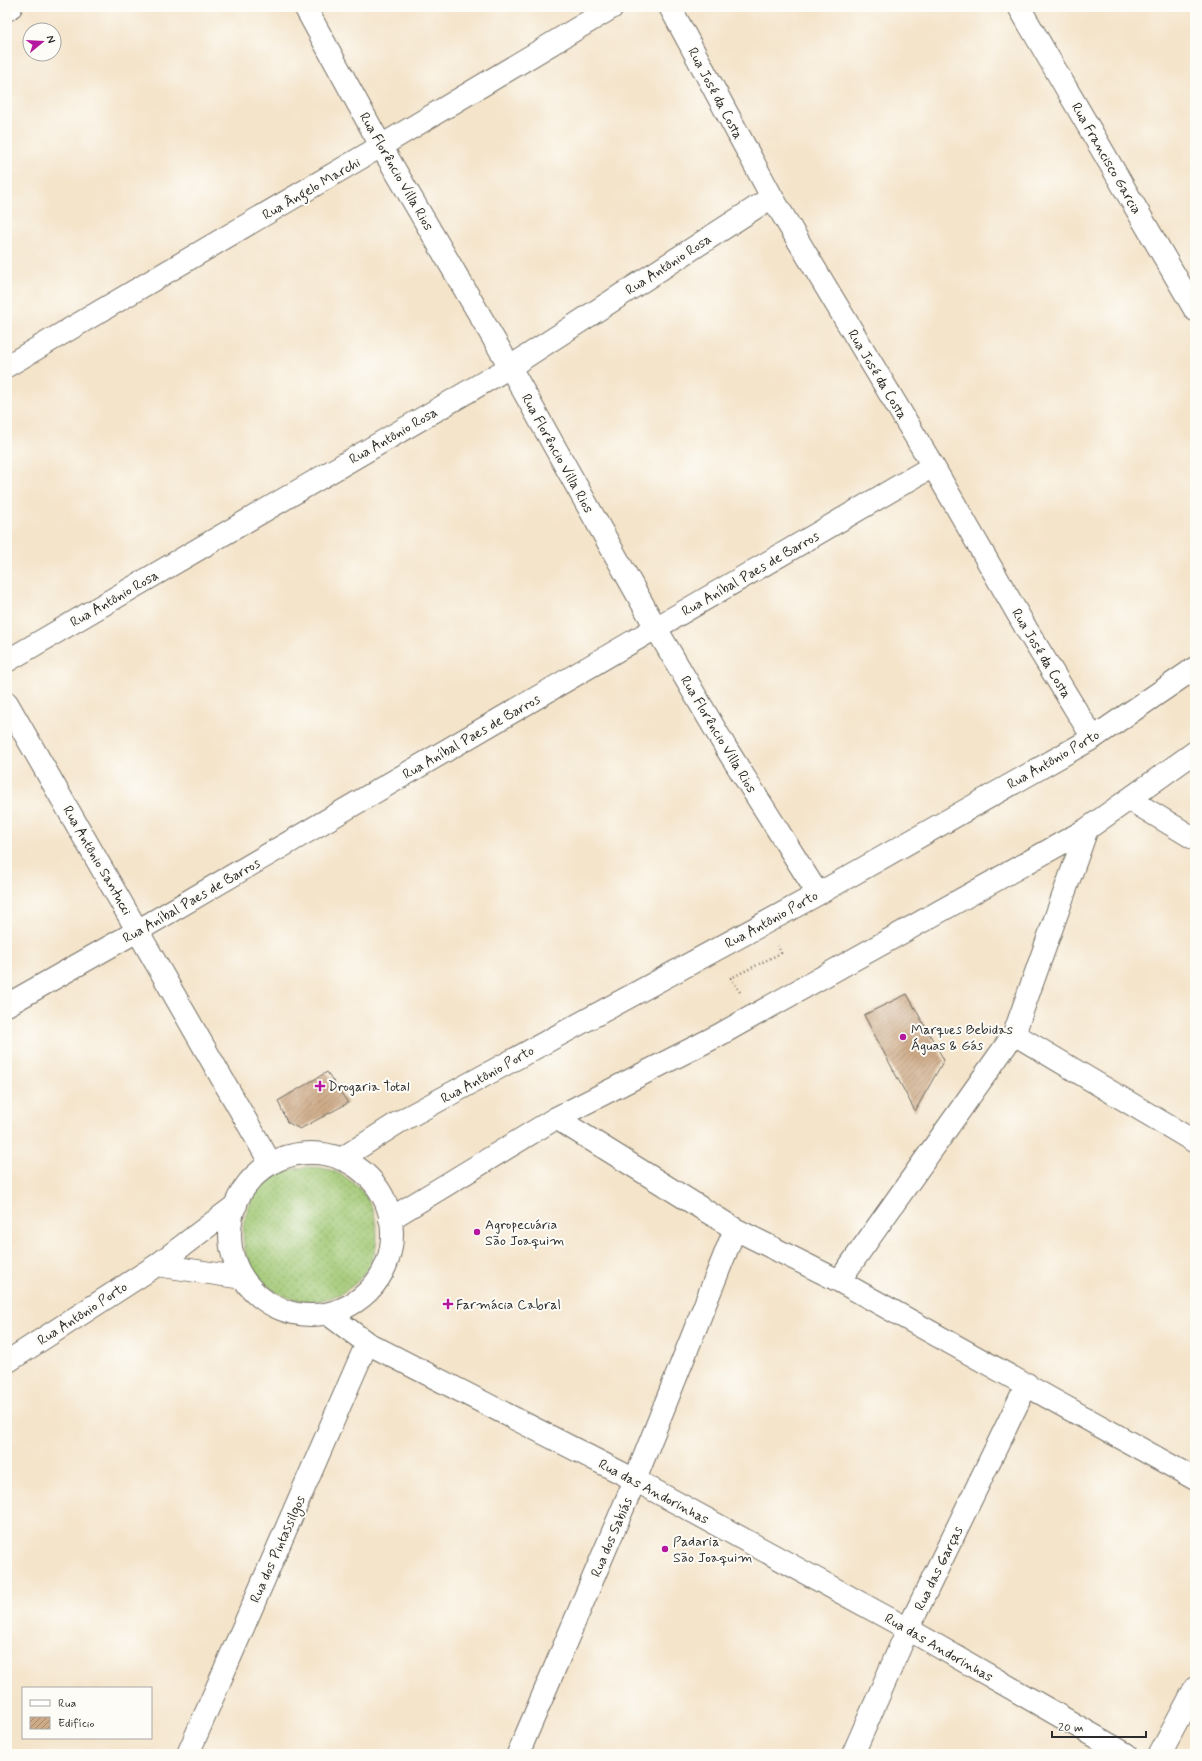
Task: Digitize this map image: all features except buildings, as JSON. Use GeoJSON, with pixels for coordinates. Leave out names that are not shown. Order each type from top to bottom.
{"type":"FeatureCollection","features":[{"type":"Feature","properties":{"kind":"street"},"geometry":{"type":"LineString","coordinates":[[7,10],[12,7]]}},
{"type":"Feature","properties":{"kind":"street","name":"Rua Florêncio Villa Rios"},"geometry":{"type":"LineString","coordinates":[[305,7],[382,146],[510,367],[656,628],[726,748],[818,894]]}},
{"type":"Feature","properties":{"kind":"street","name":"Rua Ângelo Marchi"},"geometry":{"type":"LineString","coordinates":[[7,366],[382,146],[613,7]]}},
{"type":"Feature","properties":{"kind":"street","name":"Rua José da Costa"},"geometry":{"type":"LineString","coordinates":[[670,7],[772,197],[933,466],[1027,630],[1093,738]]}},
{"type":"Feature","properties":{"kind":"street","name":"Rua Francisco Garcia"},"geometry":{"type":"LineString","coordinates":[[1019,7],[1195,310]]}},
{"type":"Feature","properties":{"kind":"street","name":"Rua Antônio Rosa"},"geometry":{"type":"LineString","coordinates":[[7,661],[510,367],[772,197]]}},
{"type":"Feature","properties":{"kind":"street","name":"Rua Aníbal Paes de Barros"},"geometry":{"type":"LineString","coordinates":[[7,1005],[139,930],[933,466]]}},
{"type":"Feature","properties":{"kind":"street","name":"Rua Antônio Porto"},"geometry":{"type":"LineString","coordinates":[[341,1159],[399,1122],[818,894],[1093,738],[1195,668]]}},
{"type":"Feature","properties":{"kind":"street","name":"Rua Antônio Santucci"},"geometry":{"type":"LineString","coordinates":[[7,703],[139,930],[271,1164]]}},
{"type":"Feature","properties":{"kind":"street"},"geometry":{"type":"LineString","coordinates":[[390,1219],[556,1118],[720,1035],[1087,829],[1195,752]]}},
{"type":"Feature","properties":{"kind":"street"},"geometry":{"type":"LineString","coordinates":[[1128,799],[1195,839]]}},
{"type":"Feature","properties":{"kind":"street"},"geometry":{"type":"LineString","coordinates":[[839,1281],[1014,1034],[1087,829]]}},
{"type":"Feature","properties":{"kind":"street"},"geometry":{"type":"LineString","coordinates":[[1014,1034],[1195,1142]]}},
{"type":"Feature","properties":{"kind":"street"},"geometry":{"type":"LineString","coordinates":[[556,1118],[735,1229],[839,1281],[1027,1384],[1195,1479]]}},
{"type":"Feature","properties":{"kind":"street"},"geometry":{"type":"LineString","coordinates":[[306,1153],[323,1154],[341,1159],[358,1168],[373,1182],[384,1199],[390,1219],[392,1240],[388,1260],[379,1279],[365,1294],[348,1307],[328,1314],[309,1315],[290,1312],[272,1304],[256,1293],[243,1278],[231,1251],[230,1241],[231,1222],[236,1204],[244,1188],[257,1174],[271,1164],[288,1156],[306,1153]]}},
{"type":"Feature","properties":{"kind":"street","name":"Rua Antônio Porto"},"geometry":{"type":"LineString","coordinates":[[7,1362],[157,1265],[236,1204]]}},
{"type":"Feature","properties":{"kind":"street","name":"Rua dos Sabiás"},"geometry":{"type":"LineString","coordinates":[[518,1754],[635,1480],[735,1229]]}},
{"type":"Feature","properties":{"kind":"street"},"geometry":{"type":"LineString","coordinates":[[157,1265],[243,1278]]}},
{"type":"Feature","properties":{"kind":"street","name":"Rua das Andorinhas"},"geometry":{"type":"LineString","coordinates":[[328,1314],[367,1343],[635,1480],[908,1629],[1126,1754]]}},
{"type":"Feature","properties":{"kind":"street","name":"Rua dos Pintassilgos"},"geometry":{"type":"LineString","coordinates":[[188,1754],[367,1343]]}},
{"type":"Feature","properties":{"kind":"street","name":"Rua das Garças"},"geometry":{"type":"LineString","coordinates":[[853,1754],[908,1629],[1027,1384]]}},
{"type":"Feature","properties":{"kind":"street"},"geometry":{"type":"LineString","coordinates":[[1160,1754],[1195,1688]]}},
{"type":"Feature","properties":{"kind":"path"},"geometry":{"type":"LineString","coordinates":[[742,996],[731,978],[780,953],[769,920]]}},
{"type":"Feature","properties":{"kind":"green space"},"geometry":{"type":"Polygon","coordinates":[[[310,1167],[329,1170],[341,1175],[357,1187],[369,1203],[374,1215],[377,1234],[374,1253],[369,1265],[357,1281],[341,1293],[329,1298],[310,1301],[291,1298],[279,1293],[263,1281],[251,1265],[246,1253],[243,1234],[246,1215],[251,1203],[263,1187],[279,1175],[291,1170],[310,1167]]]}},
{"type":"Feature","properties":{"kind":"place","name":"Marques Bebidas Águas & Gás"},"geometry":{"type":"Point","coordinates":[903,1037]}},
{"type":"Feature","properties":{"kind":"place","name":"Drogaria Total"},"geometry":{"type":"Point","coordinates":[320,1086]}},
{"type":"Feature","properties":{"kind":"place","name":"Agropecuária São Joaquim"},"geometry":{"type":"Point","coordinates":[477,1232]}},
{"type":"Feature","properties":{"kind":"place","name":"Farmácia Cabral"},"geometry":{"type":"Point","coordinates":[448,1304]}},
{"type":"Feature","properties":{"kind":"place","name":"Padaria São Joaquim"},"geometry":{"type":"Point","coordinates":[665,1549]}}]}
